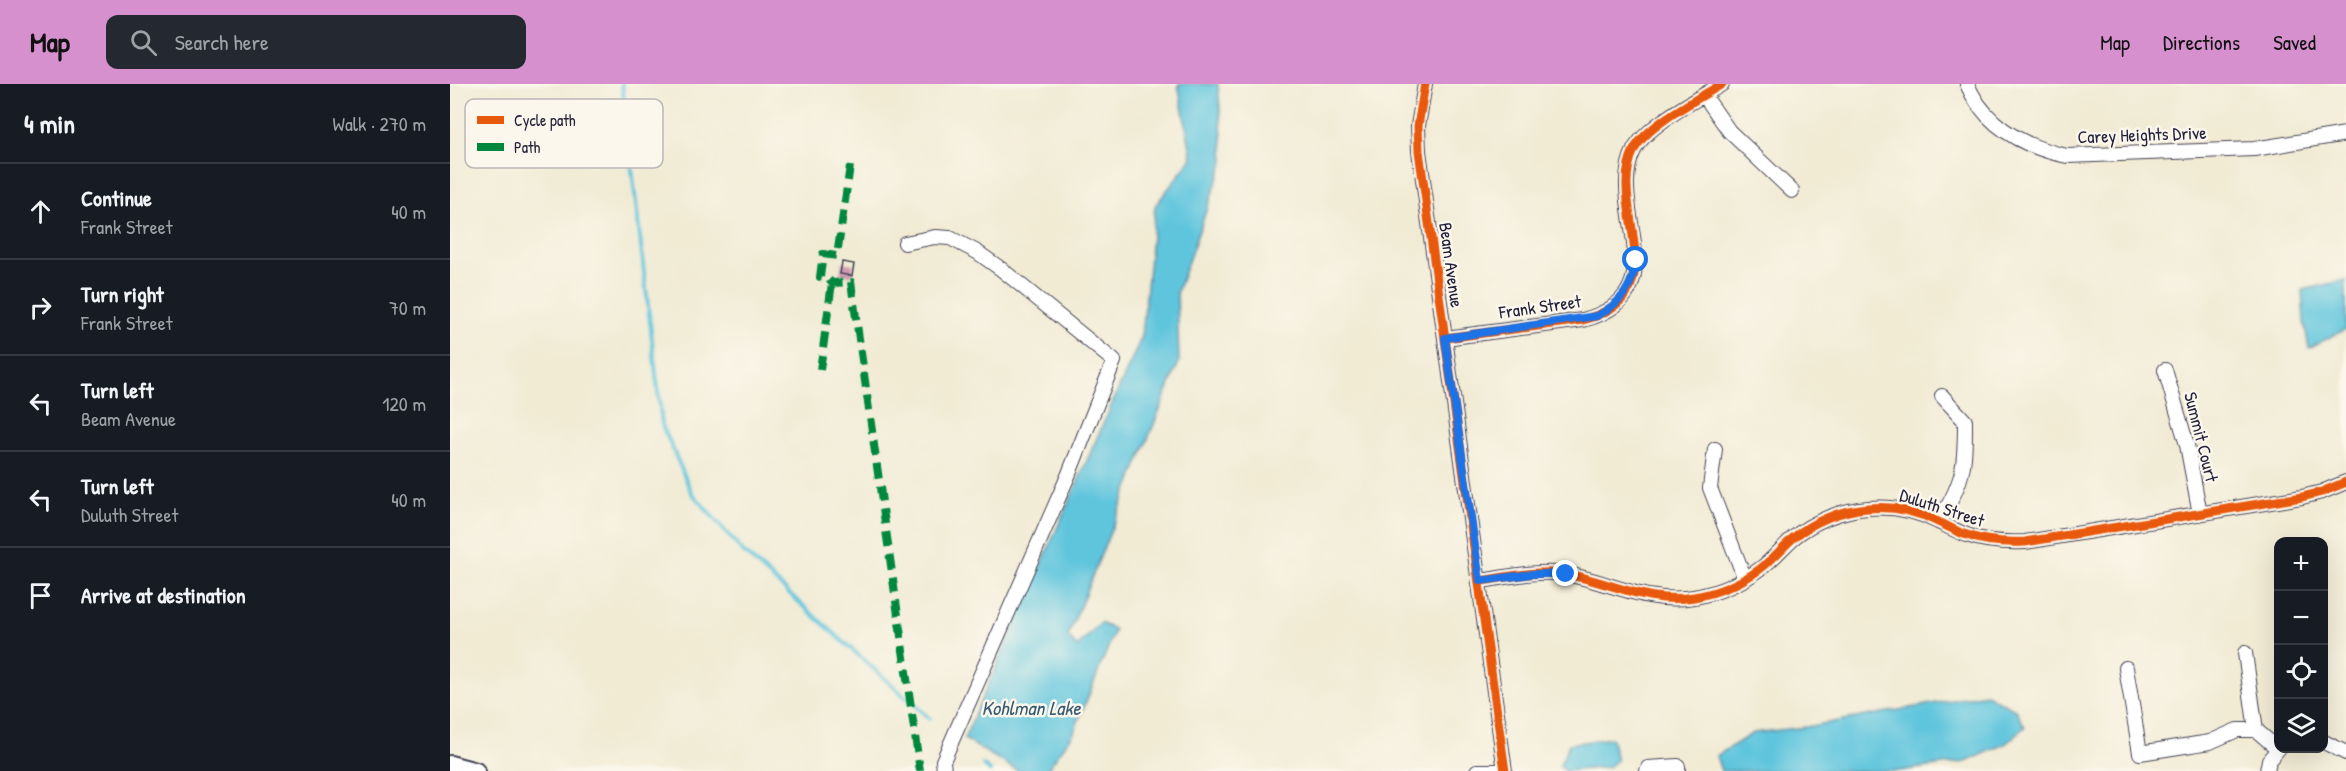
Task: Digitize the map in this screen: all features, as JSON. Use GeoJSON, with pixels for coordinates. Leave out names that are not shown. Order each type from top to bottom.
{"type":"FeatureCollection","features":[{"type":"Feature","properties":{"kind":"main road"},"geometry":{"type":"LineString","coordinates":[[450,764],[476,771]]}},
{"type":"Feature","properties":{"kind":"street","name":"Beam Avenue"},"geometry":{"type":"LineString","coordinates":[[1425,84],[1418,126],[1419,151],[1480,581],[1502,771]]}},
{"type":"Feature","properties":{"kind":"street","name":"Frank Street"},"geometry":{"type":"LineString","coordinates":[[1445,338],[1583,320],[1611,309],[1630,286],[1634,273],[1636,249],[1626,175],[1632,154],[1644,135],[1655,126],[1722,84]]}},
{"type":"Feature","properties":{"kind":"street","name":"Carey Heights Drive"},"geometry":{"type":"LineString","coordinates":[[1967,84],[1982,110],[2012,136],[2045,151],[2067,156],[2253,148],[2346,134]]}},
{"type":"Feature","properties":{"kind":"street"},"geometry":{"type":"LineString","coordinates":[[1704,95],[1729,131],[1792,191]]}},
{"type":"Feature","properties":{"kind":"street"},"geometry":{"type":"LineString","coordinates":[[905,243],[935,237],[950,238],[977,252],[1114,361],[1068,476],[943,761],[944,771]]}},
{"type":"Feature","properties":{"kind":"street","name":"Summit Court"},"geometry":{"type":"LineString","coordinates":[[2165,370],[2187,445],[2200,514]]}},
{"type":"Feature","properties":{"kind":"street"},"geometry":{"type":"LineString","coordinates":[[1939,522],[1959,485],[1965,453],[1965,421],[1942,396]]}},
{"type":"Feature","properties":{"kind":"street"},"geometry":{"type":"LineString","coordinates":[[1715,449],[1710,488],[1745,579]]}},
{"type":"Feature","properties":{"kind":"street","name":"Duluth Street"},"geometry":{"type":"LineString","coordinates":[[1480,581],[1551,573],[1566,574],[1648,597],[1668,599],[1693,597],[1717,591],[1745,579],[1812,525],[1849,510],[1888,507],[1908,511],[1939,522],[1964,534],[2003,543],[2025,542],[2312,495],[2346,482]]}},
{"type":"Feature","properties":{"kind":"street"},"geometry":{"type":"LineString","coordinates":[[2245,653],[2256,730]]}},
{"type":"Feature","properties":{"kind":"street"},"geometry":{"type":"LineString","coordinates":[[2126,668],[2140,753],[2210,742],[2237,730],[2256,730],[2274,745]]}},
{"type":"Feature","properties":{"kind":"street"},"geometry":{"type":"LineString","coordinates":[[2328,744],[2346,753]]}},
{"type":"Feature","properties":{"kind":"street"},"geometry":{"type":"LineString","coordinates":[[2267,771],[2269,760],[2275,753]]}},
{"type":"Feature","properties":{"kind":"street"},"geometry":{"type":"LineString","coordinates":[[1647,771],[1648,768],[1678,766],[1678,771]]}},
{"type":"Feature","properties":{"kind":"street"},"geometry":{"type":"LineString","coordinates":[[1477,771],[1502,771]]}},
{"type":"Feature","properties":{"kind":"water","name":"Kohlman Lake"},"geometry":{"type":"Polygon","coordinates":[[[1178,84],[1218,84],[1224,161],[1177,292],[1179,362],[1068,636],[1077,647],[1101,623],[1115,630],[1073,734],[1046,771],[1018,771],[964,739],[1142,336],[1155,206],[1192,158],[1178,84]]]}},
{"type":"Feature","properties":{"kind":"water"},"geometry":{"type":"Polygon","coordinates":[[[2346,280],[2346,329],[2309,348],[2304,322],[2302,290],[2346,280]]]}},
{"type":"Feature","properties":{"kind":"water"},"geometry":{"type":"Polygon","coordinates":[[[1986,694],[2017,711],[2025,727],[2005,744],[1966,762],[1898,771],[1721,771],[1716,756],[1753,733],[1806,727],[1986,694]]]}},
{"type":"Feature","properties":{"kind":"water"},"geometry":{"type":"Polygon","coordinates":[[[1611,738],[1617,760],[1609,767],[1565,771],[1560,765],[1569,744],[1611,738]]]}},
{"type":"Feature","properties":{"kind":"building"},"geometry":{"type":"Polygon","coordinates":[[[842,262],[854,264],[852,276],[840,274],[842,262]]]}},
{"type":"Feature","properties":{"kind":"waterway"},"geometry":{"type":"LineString","coordinates":[[622,84],[624,99]]}},
{"type":"Feature","properties":{"kind":"waterway"},"geometry":{"type":"LineString","coordinates":[[632,168],[662,425],[692,493],[743,552],[930,719]]}},
{"type":"Feature","properties":{"kind":"waterway"},"geometry":{"type":"LineString","coordinates":[[983,765],[990,771]]}},
{"type":"Feature","properties":{"kind":"marked path"},"geometry":{"type":"LineString","coordinates":[[850,166],[837,256],[823,254],[820,277],[827,278],[832,283],[851,282],[920,771]]}},
{"type":"Feature","properties":{"kind":"marked path"},"geometry":{"type":"LineString","coordinates":[[820,370],[832,283]]}},
{"type":"Feature","properties":{"kind":"cycle path"},"geometry":{"type":"LineString","coordinates":[[1425,84],[1418,126],[1419,151],[1505,771]]}},
{"type":"Feature","properties":{"kind":"cycle path"},"geometry":{"type":"LineString","coordinates":[[1445,338],[1583,320],[1612,308],[1628,290],[1635,270],[1628,197],[1628,173],[1634,150],[1661,122],[1722,84]]}},
{"type":"Feature","properties":{"kind":"cycle path"},"geometry":{"type":"LineString","coordinates":[[1480,581],[1522,574],[1565,574],[1645,595],[1677,599],[1703,595],[1737,583],[1753,574],[1810,526],[1828,517],[1858,509],[1904,510],[1981,539],[1996,542],[2025,542],[2302,497],[2346,482]]}},
{"type":"Feature","properties":{"kind":"route"},"geometry":{"type":"LineString","coordinates":[[1566,574],[1532,574],[1480,581],[1445,338],[1583,320],[1597,316],[1611,309],[1622,298],[1630,286],[1636,260]]}}]}
